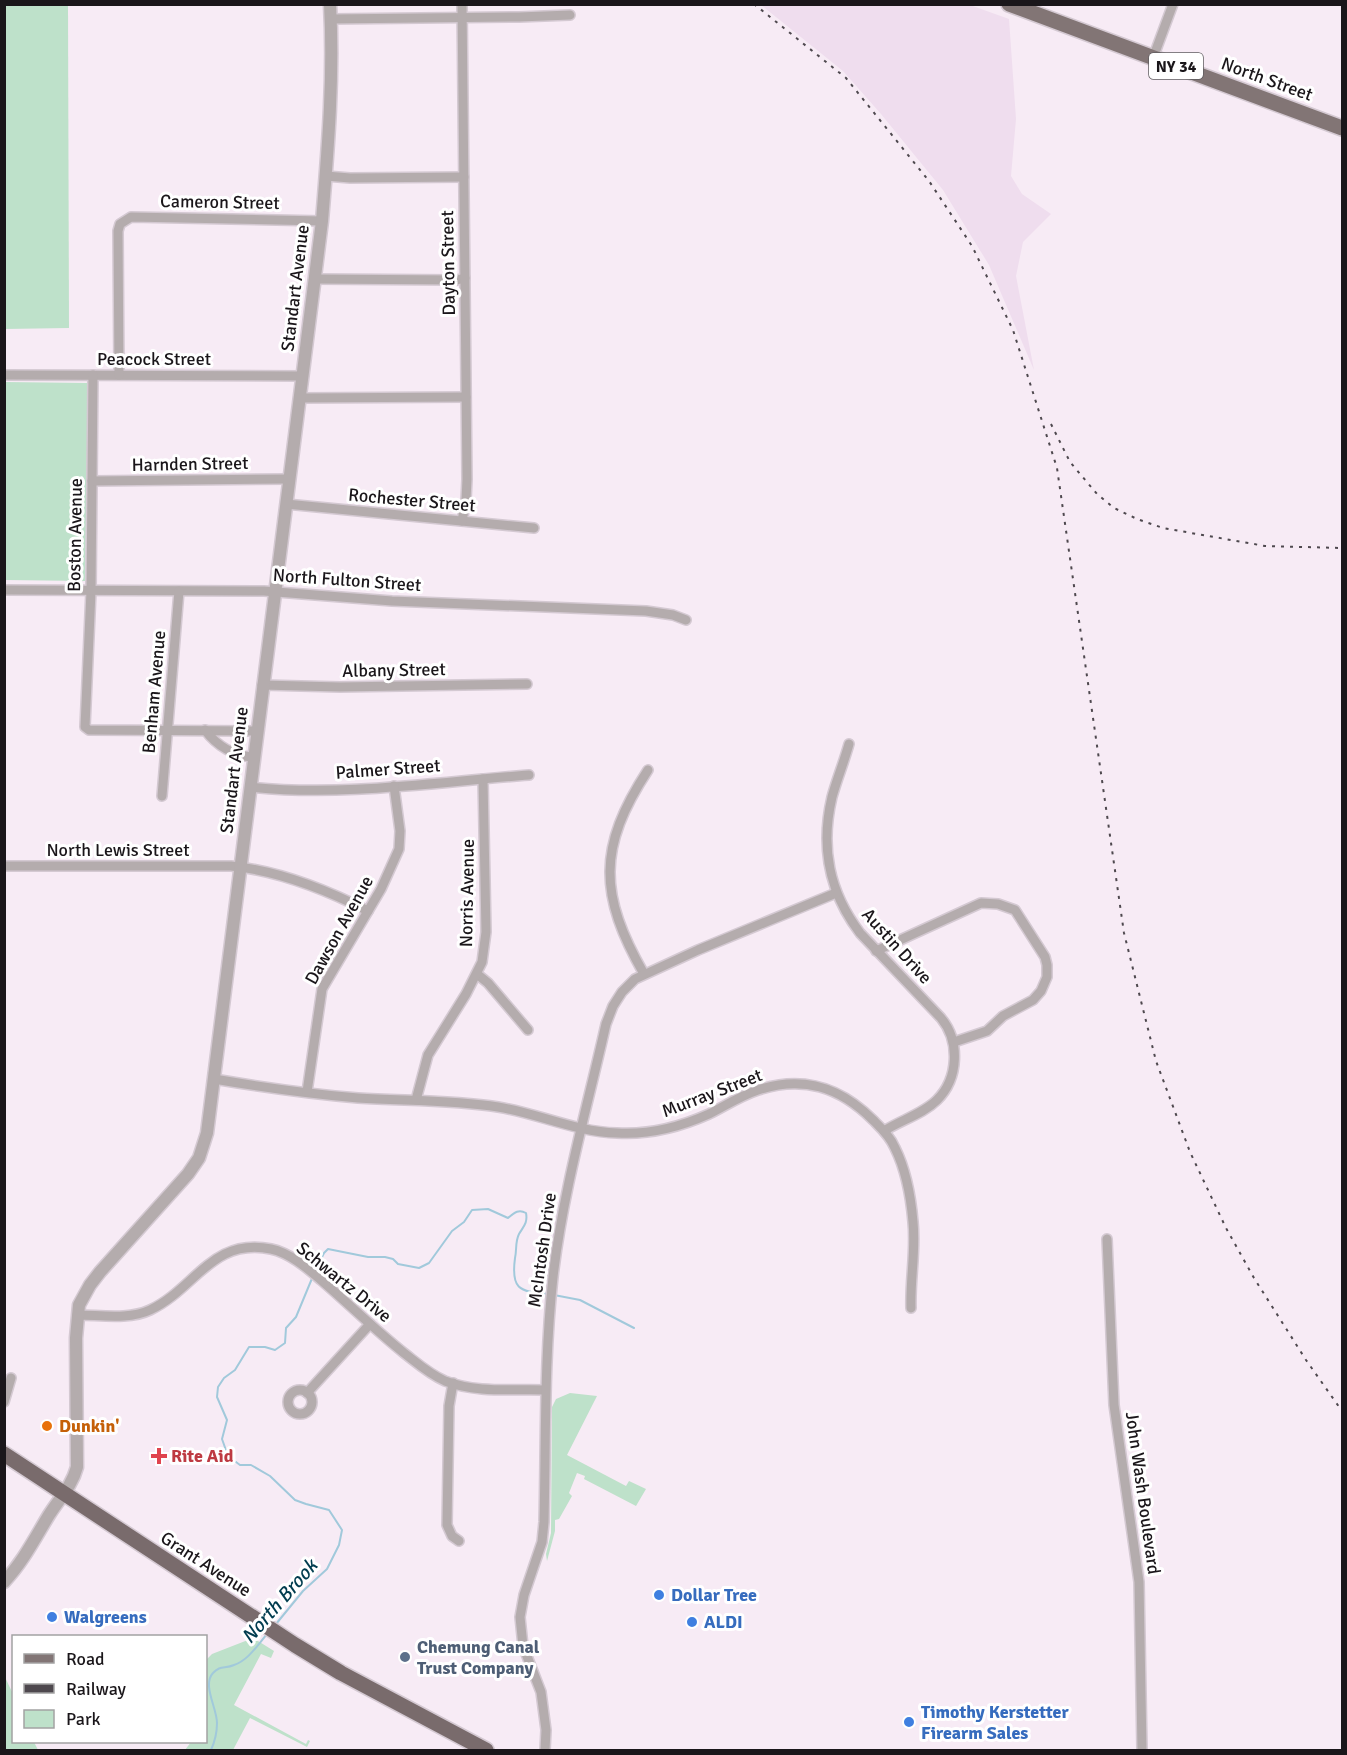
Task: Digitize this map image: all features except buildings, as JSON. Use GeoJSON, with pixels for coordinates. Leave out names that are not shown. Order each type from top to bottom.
{"type":"FeatureCollection","features":[{"type":"Feature","properties":{"kind":"highway","name":"Grant Avenue"},"geometry":{"type":"LineString","coordinates":[[4,1454],[295,1645],[341,1673],[486,1750]]}},
{"type":"Feature","properties":{"kind":"main road","name":"North Street"},"geometry":{"type":"LineString","coordinates":[[1009,4],[1342,128]]}},
{"type":"Feature","properties":{"kind":"street","name":"Standart Avenue"},"geometry":{"type":"LineString","coordinates":[[4,1582],[22,1559],[73,1480],[77,1467],[77,1315],[83,1297],[99,1272],[193,1167],[207,1133],[322,221],[332,59],[330,4]]}},
{"type":"Feature","properties":{"kind":"street","name":"Dayton Street"},"geometry":{"type":"LineString","coordinates":[[462,4],[467,479],[462,521]]}},
{"type":"Feature","properties":{"kind":"street"},"geometry":{"type":"LineString","coordinates":[[1153,58],[1173,4]]}},
{"type":"Feature","properties":{"kind":"street"},"geometry":{"type":"LineString","coordinates":[[331,19],[570,15]]}},
{"type":"Feature","properties":{"kind":"street"},"geometry":{"type":"LineString","coordinates":[[326,176],[350,178],[464,177]]}},
{"type":"Feature","properties":{"kind":"street","name":"Cameron Street"},"geometry":{"type":"LineString","coordinates":[[119,375],[118,231],[120,224],[131,217],[322,221]]}},
{"type":"Feature","properties":{"kind":"street"},"geometry":{"type":"LineString","coordinates":[[315,279],[445,280],[465,278]]}},
{"type":"Feature","properties":{"kind":"street","name":"Peacock Street"},"geometry":{"type":"LineString","coordinates":[[4,375],[303,376]]}},
{"type":"Feature","properties":{"kind":"street","name":"Boston Avenue"},"geometry":{"type":"LineString","coordinates":[[93,375],[91,591],[84,714],[87,730],[167,730]]}},
{"type":"Feature","properties":{"kind":"street"},"geometry":{"type":"LineString","coordinates":[[300,398],[466,397]]}},
{"type":"Feature","properties":{"kind":"street","name":"Harnden Street"},"geometry":{"type":"LineString","coordinates":[[92,481],[289,479]]}},
{"type":"Feature","properties":{"kind":"street","name":"Rochester Street"},"geometry":{"type":"LineString","coordinates":[[286,504],[534,528]]}},
{"type":"Feature","properties":{"kind":"street","name":"North Fulton Street"},"geometry":{"type":"LineString","coordinates":[[4,590],[275,591],[415,602],[646,610],[686,620]]}},
{"type":"Feature","properties":{"kind":"street","name":"Benham Avenue"},"geometry":{"type":"LineString","coordinates":[[162,796],[179,591]]}},
{"type":"Feature","properties":{"kind":"street","name":"Albany Street"},"geometry":{"type":"LineString","coordinates":[[262,685],[340,687],[527,684]]}},
{"type":"Feature","properties":{"kind":"street"},"geometry":{"type":"LineString","coordinates":[[167,730],[257,731]]}},
{"type":"Feature","properties":{"kind":"street"},"geometry":{"type":"LineString","coordinates":[[205,730],[235,754],[253,757]]}},
{"type":"Feature","properties":{"kind":"street","name":"Austin Drive"},"geometry":{"type":"LineString","coordinates":[[849,744],[832,798],[827,836],[830,872],[836,893],[850,920],[876,951],[948,1026],[954,1042]]}},
{"type":"Feature","properties":{"kind":"street"},"geometry":{"type":"LineString","coordinates":[[644,974],[617,919],[610,887],[610,866],[619,823],[635,790],[648,770]]}},
{"type":"Feature","properties":{"kind":"street","name":"Palmer Street"},"geometry":{"type":"LineString","coordinates":[[250,787],[302,792],[529,775]]}},
{"type":"Feature","properties":{"kind":"street","name":"Norris Avenue"},"geometry":{"type":"LineString","coordinates":[[416,1100],[428,1054],[477,975],[482,962],[486,932],[483,778]]}},
{"type":"Feature","properties":{"kind":"street","name":"Dawson Avenue"},"geometry":{"type":"LineString","coordinates":[[307,1092],[322,989],[389,873],[399,849],[400,831],[394,786]]}},
{"type":"Feature","properties":{"kind":"street","name":"North Lewis Street"},"geometry":{"type":"LineString","coordinates":[[4,866],[240,867],[267,871],[304,883],[368,911]]}},
{"type":"Feature","properties":{"kind":"street","name":"McIntosh Drive"},"geometry":{"type":"LineString","coordinates":[[545,1750],[546,1730],[541,1692],[523,1646],[520,1617],[524,1595],[542,1542],[545,1390],[553,1275],[560,1225],[606,1024],[613,1006],[635,979],[836,893]]}},
{"type":"Feature","properties":{"kind":"street"},"geometry":{"type":"LineString","coordinates":[[876,951],[981,903],[998,904],[1015,910],[1046,961],[1047,977],[1041,991],[1033,1000],[1008,1013],[987,1031],[954,1042],[950,1081],[938,1099],[884,1131]]}},
{"type":"Feature","properties":{"kind":"street"},"geometry":{"type":"LineString","coordinates":[[477,975],[488,983],[528,1030]]}},
{"type":"Feature","properties":{"kind":"street","name":"Murray Street"},"geometry":{"type":"LineString","coordinates":[[214,1078],[357,1098],[450,1101],[500,1107],[615,1133],[662,1130],[708,1114],[757,1090],[791,1083],[822,1087],[844,1095],[862,1109],[889,1136],[900,1157],[912,1216],[914,1239],[910,1289],[911,1308]]}},
{"type":"Feature","properties":{"kind":"street","name":"John Wash Boulevard"},"geometry":{"type":"LineString","coordinates":[[1107,1239],[1114,1405],[1139,1582],[1142,1750]]}},
{"type":"Feature","properties":{"kind":"street","name":"Schwartz Drive"},"geometry":{"type":"LineString","coordinates":[[77,1315],[120,1316],[145,1312],[172,1294],[216,1258],[241,1248],[260,1247],[279,1251],[307,1268],[370,1324],[434,1376],[472,1387],[545,1390]]}},
{"type":"Feature","properties":{"kind":"street"},"geometry":{"type":"LineString","coordinates":[[308,1393],[370,1324]]}},
{"type":"Feature","properties":{"kind":"street"},"geometry":{"type":"LineString","coordinates":[[4,1402],[11,1378]]}},
{"type":"Feature","properties":{"kind":"street"},"geometry":{"type":"LineString","coordinates":[[453,1383],[449,1406],[447,1525],[452,1536],[459,1541]]}},
{"type":"Feature","properties":{"kind":"shaded area"},"geometry":{"type":"Polygon","coordinates":[[[761,5],[970,5],[1009,19],[1016,119],[1011,176],[1022,194],[1051,214],[1023,242],[1016,276],[1034,370],[989,265],[943,190],[843,71],[761,5]]]}},
{"type":"Feature","properties":{"kind":"green space"},"geometry":{"type":"Polygon","coordinates":[[[4,5],[68,5],[69,328],[5,329],[4,5]]]}},
{"type":"Feature","properties":{"kind":"green space"},"geometry":{"type":"Polygon","coordinates":[[[5,382],[88,383],[85,581],[5,580],[5,382]]]}},
{"type":"Feature","properties":{"kind":"green space"},"geometry":{"type":"Polygon","coordinates":[[[570,1393],[597,1396],[567,1455],[626,1486],[629,1481],[646,1489],[636,1506],[584,1479],[585,1476],[577,1473],[569,1493],[572,1496],[559,1519],[555,1520],[555,1531],[547,1561],[546,1554],[551,1533],[552,1407],[556,1399],[570,1393]]]}},
{"type":"Feature","properties":{"kind":"green space"},"geometry":{"type":"Polygon","coordinates":[[[253,1638],[274,1651],[271,1658],[261,1654],[234,1705],[306,1744],[308,1740],[310,1741],[307,1747],[250,1718],[233,1750],[185,1750],[190,1743],[207,1743],[207,1659],[212,1654],[253,1638]]]}},
{"type":"Feature","properties":{"kind":"green space"},"geometry":{"type":"Polygon","coordinates":[[[4,1675],[12,1692],[12,1743],[34,1743],[38,1750],[5,1750],[4,1675]]]}},
{"type":"Feature","properties":{"kind":"waterway","name":"North Brook"},"geometry":{"type":"LineString","coordinates":[[315,1271],[328,1249],[368,1257],[385,1257],[393,1259],[398,1264],[419,1268],[429,1263],[452,1231],[464,1222],[472,1210],[488,1209],[508,1218],[521,1211],[526,1213],[526,1220],[517,1240],[514,1276],[523,1290],[548,1294]]}},
{"type":"Feature","properties":{"kind":"waterway","name":"North Brook"},"geometry":{"type":"LineString","coordinates":[[276,1624],[303,1591],[327,1569],[339,1545],[342,1530],[329,1510],[295,1500],[270,1476],[251,1465],[240,1465],[228,1456],[222,1439],[227,1420],[217,1397],[218,1387],[224,1378],[235,1370],[249,1347],[265,1347],[275,1350],[285,1343],[286,1328],[296,1317],[313,1276]]}},
{"type":"Feature","properties":{"kind":"waterway","name":"North Brook"},"geometry":{"type":"LineString","coordinates":[[554,1295],[580,1300],[634,1328]]}},
{"type":"Feature","properties":{"kind":"waterway","name":"North Brook"},"geometry":{"type":"LineString","coordinates":[[211,1750],[216,1737],[217,1723],[209,1690],[210,1678],[218,1669],[239,1663],[268,1633]]}},
{"type":"Feature","properties":{"kind":"railway"},"geometry":{"type":"LineString","coordinates":[[754,4],[846,78],[929,181],[972,246],[1013,330],[1057,468],[1124,933],[1156,1061],[1190,1152],[1226,1228],[1254,1278],[1306,1360],[1342,1411]]}},
{"type":"Feature","properties":{"kind":"railway"},"geometry":{"type":"LineString","coordinates":[[1051,424],[1070,462],[1097,494],[1114,508],[1137,519],[1163,528],[1265,546],[1342,548]]}},
{"type":"Feature","properties":{"kind":"place","name":"Dunkin'"},"geometry":{"type":"Point","coordinates":[47,1426]}},
{"type":"Feature","properties":{"kind":"place","name":"Rite Aid"},"geometry":{"type":"Point","coordinates":[159,1456]}},
{"type":"Feature","properties":{"kind":"place","name":"Dollar Tree"},"geometry":{"type":"Point","coordinates":[659,1595]}},
{"type":"Feature","properties":{"kind":"place","name":"Walgreens"},"geometry":{"type":"Point","coordinates":[52,1617]}},
{"type":"Feature","properties":{"kind":"place","name":"ALDI"},"geometry":{"type":"Point","coordinates":[692,1622]}},
{"type":"Feature","properties":{"kind":"place","name":"Chemung Canal Trust Company"},"geometry":{"type":"Point","coordinates":[405,1657]}},
{"type":"Feature","properties":{"kind":"place","name":"Timothy Kerstetter Firearm Sales"},"geometry":{"type":"Point","coordinates":[909,1722]}}]}
